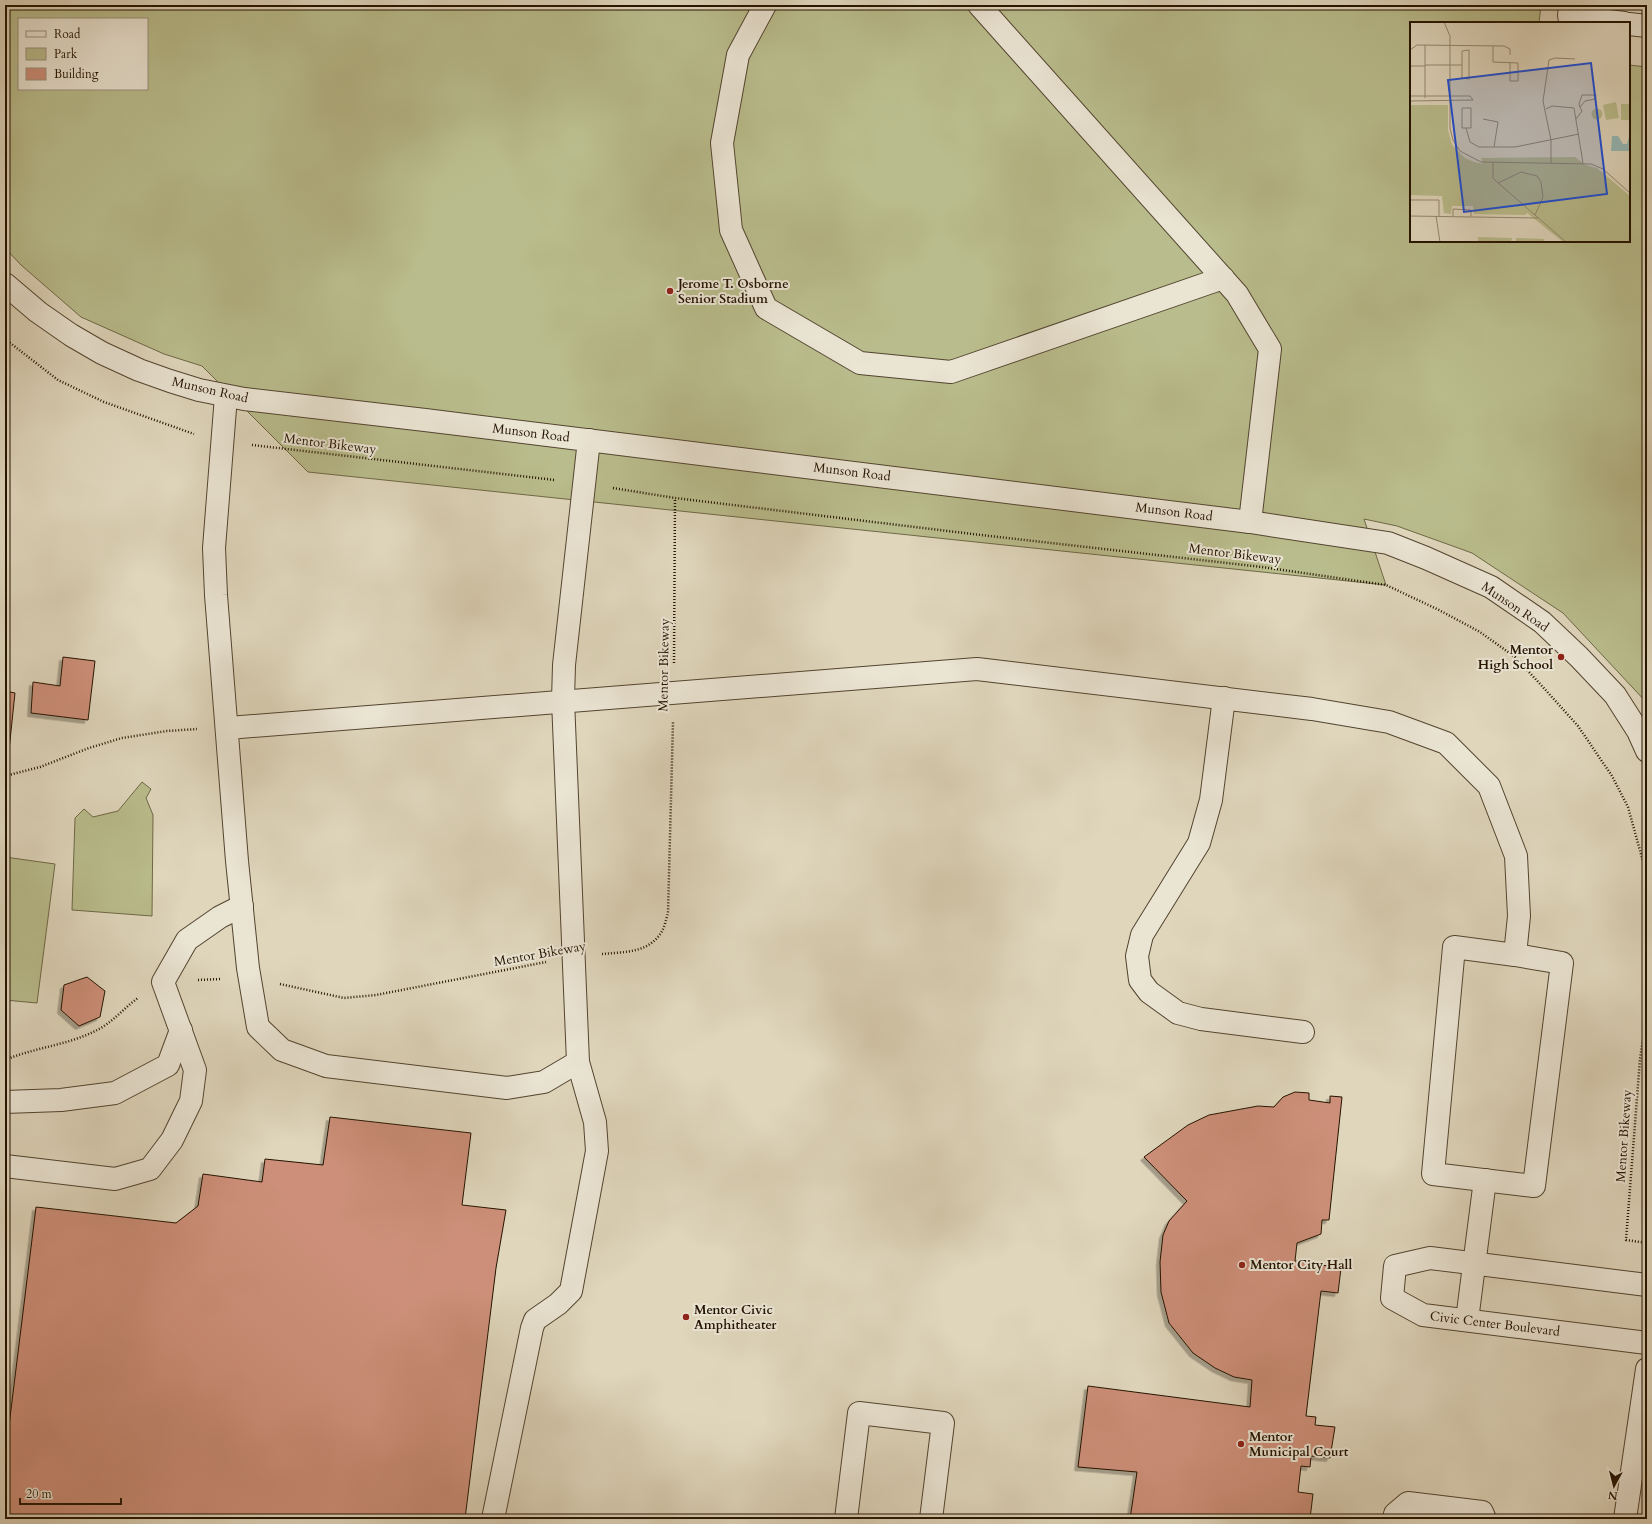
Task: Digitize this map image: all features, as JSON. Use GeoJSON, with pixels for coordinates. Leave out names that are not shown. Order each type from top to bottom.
{"type":"FeatureCollection","features":[{"type":"Feature","properties":{"kind":"street"},"geometry":{"type":"LineString","coordinates":[[765,5],[738,55],[722,143],[731,230],[766,308],[860,363],[951,372],[1223,278]]}},
{"type":"Feature","properties":{"kind":"street"},"geometry":{"type":"LineString","coordinates":[[979,5],[1237,294],[1270,349],[1250,522]]}},
{"type":"Feature","properties":{"kind":"street"},"geometry":{"type":"LineString","coordinates":[[1570,5],[1569,16],[1616,22]]}},
{"type":"Feature","properties":{"kind":"street"},"geometry":{"type":"LineString","coordinates":[[1630,24],[1647,26]]}},
{"type":"Feature","properties":{"kind":"street","name":"Munson Road"},"geometry":{"type":"LineString","coordinates":[[5,284],[38,312],[71,335],[102,353],[139,370],[170,381],[226,396],[1250,522],[1388,543],[1491,587],[1542,622],[1579,657],[1615,695],[1638,731],[1647,751]]}},
{"type":"Feature","properties":{"kind":"street"},"geometry":{"type":"LineString","coordinates":[[226,396],[224,441],[214,548],[216,595],[242,906],[250,978],[258,1027],[282,1050],[326,1066],[507,1088],[544,1082],[578,1062]]}},
{"type":"Feature","properties":{"kind":"street"},"geometry":{"type":"LineString","coordinates":[[493,1519],[532,1328],[535,1320],[558,1304],[571,1291],[597,1151],[595,1122],[578,1062],[563,700],[564,665],[589,440]]}},
{"type":"Feature","properties":{"kind":"street"},"geometry":{"type":"LineString","coordinates":[[228,728],[563,700],[673,693],[977,669],[1312,709],[1389,722],[1446,743],[1489,786],[1516,856],[1519,916],[1514,955]]}},
{"type":"Feature","properties":{"kind":"street"},"geometry":{"type":"LineString","coordinates":[[1224,698],[1211,800],[1199,843],[1142,934],[1137,956],[1140,980],[1149,992],[1178,1013],[1201,1019],[1303,1032]]}},
{"type":"Feature","properties":{"kind":"street"},"geometry":{"type":"LineString","coordinates":[[5,1166],[115,1179],[150,1169],[172,1140],[191,1101],[195,1070],[163,982],[187,940],[220,917],[242,906]]}},
{"type":"Feature","properties":{"kind":"street"},"geometry":{"type":"LineString","coordinates":[[1454,947],[1562,963],[1534,1186],[1485,1180],[1433,1174],[1454,947]]}},
{"type":"Feature","properties":{"kind":"street"},"geometry":{"type":"LineString","coordinates":[[5,1102],[62,1100],[115,1093],[168,1065],[181,1030]]}},
{"type":"Feature","properties":{"kind":"street"},"geometry":{"type":"LineString","coordinates":[[1468,1320],[1485,1180]]}},
{"type":"Feature","properties":{"kind":"street","name":"Civic Center Boulevard"},"geometry":{"type":"LineString","coordinates":[[1647,1285],[1430,1258],[1395,1266],[1392,1298],[1423,1315],[1647,1343]]}},
{"type":"Feature","properties":{"kind":"street"},"geometry":{"type":"LineString","coordinates":[[1625,1519],[1647,1369]]}},
{"type":"Feature","properties":{"kind":"street"},"geometry":{"type":"LineString","coordinates":[[846,1519],[859,1413],[943,1423],[931,1519]]}},
{"type":"Feature","properties":{"kind":"street"},"geometry":{"type":"LineString","coordinates":[[1394,1519],[1394,1514],[1408,1503],[1482,1512],[1486,1519]]}},
{"type":"Feature","properties":{"kind":"path","name":"Mentor Bikeway"},"geometry":{"type":"LineString","coordinates":[[5,339],[58,380],[104,402],[187,432],[224,441],[584,483],[675,498],[1262,567],[1386,585],[1439,610],[1480,632],[1515,657],[1578,726],[1612,776],[1628,807],[1647,876]]}},
{"type":"Feature","properties":{"kind":"path","name":"Mentor Bikeway"},"geometry":{"type":"LineString","coordinates":[[5,1060],[21,1053],[69,1042],[100,1029],[136,999],[163,982],[250,978],[344,998],[376,995],[573,956],[638,951],[649,945],[662,932],[668,913],[673,693],[675,498]]}},
{"type":"Feature","properties":{"kind":"path"},"geometry":{"type":"LineString","coordinates":[[5,776],[40,767],[89,748],[122,738],[167,730],[228,728]]}},
{"type":"Feature","properties":{"kind":"path","name":"Mentor Bikeway"},"geometry":{"type":"LineString","coordinates":[[1647,1013],[1640,1059],[1626,1240],[1647,1243]]}},
{"type":"Feature","properties":{"kind":"green space","name":"Jerome T. Osborne Senior Stadium"},"geometry":{"type":"Polygon","coordinates":[[[5,5],[1541,5],[1539,22],[1410,22],[1410,242],[1630,242],[1630,65],[1647,67],[1647,703],[1563,613],[1472,553],[1397,526],[1364,519],[1386,585],[308,472],[202,366],[164,354],[81,317],[21,265],[5,248],[5,5]]]}},
{"type":"Feature","properties":{"kind":"green space"},"geometry":{"type":"Polygon","coordinates":[[[142,782],[151,789],[146,798],[153,815],[152,916],[72,910],[75,818],[84,809],[93,817],[118,811],[142,782]]]}},
{"type":"Feature","properties":{"kind":"green space"},"geometry":{"type":"Polygon","coordinates":[[[5,857],[55,864],[37,1003],[5,1000],[5,857]]]}},
{"type":"Feature","properties":{"kind":"building"},"geometry":{"type":"Polygon","coordinates":[[[63,657],[95,661],[88,720],[31,713],[33,682],[60,686],[63,657]]]}},
{"type":"Feature","properties":{"kind":"building"},"geometry":{"type":"Polygon","coordinates":[[[5,691],[15,693],[9,750],[5,750],[5,691]]]}},
{"type":"Feature","properties":{"kind":"building"},"geometry":{"type":"Polygon","coordinates":[[[87,977],[105,991],[100,1017],[79,1026],[61,1010],[64,985],[87,977]]]}},
{"type":"Feature","properties":{"kind":"building"},"geometry":{"type":"Polygon","coordinates":[[[1295,1092],[1309,1093],[1309,1100],[1330,1103],[1330,1096],[1342,1097],[1329,1220],[1322,1220],[1321,1234],[1297,1243],[1295,1261],[1341,1268],[1338,1293],[1321,1291],[1306,1416],[1316,1417],[1315,1425],[1335,1427],[1330,1458],[1311,1456],[1310,1467],[1301,1466],[1298,1492],[1313,1494],[1310,1519],[1130,1519],[1137,1472],[1078,1467],[1088,1386],[1250,1407],[1252,1380],[1234,1377],[1215,1368],[1193,1353],[1169,1323],[1161,1292],[1160,1262],[1163,1235],[1169,1221],[1187,1201],[1144,1157],[1188,1125],[1209,1115],[1258,1106],[1274,1107],[1283,1097],[1295,1092]]]}},
{"type":"Feature","properties":{"kind":"building"},"geometry":{"type":"Polygon","coordinates":[[[330,1117],[471,1133],[462,1205],[506,1210],[496,1268],[465,1519],[5,1519],[5,1458],[36,1207],[176,1223],[198,1206],[203,1174],[262,1182],[265,1159],[323,1165],[330,1117]]]}},
{"type":"Feature","properties":{"kind":"place","name":"Jerome T. Osborne Senior Stadium"},"geometry":{"type":"Point","coordinates":[670,291]}},
{"type":"Feature","properties":{"kind":"place","name":"Mentor High School"},"geometry":{"type":"Point","coordinates":[1561,657]}},
{"type":"Feature","properties":{"kind":"place","name":"Mentor City Hall"},"geometry":{"type":"Point","coordinates":[1242,1265]}},
{"type":"Feature","properties":{"kind":"place","name":"Mentor Civic Amphitheater"},"geometry":{"type":"Point","coordinates":[686,1317]}},
{"type":"Feature","properties":{"kind":"place","name":"Mentor Municipal Court"},"geometry":{"type":"Point","coordinates":[1241,1444]}}]}
